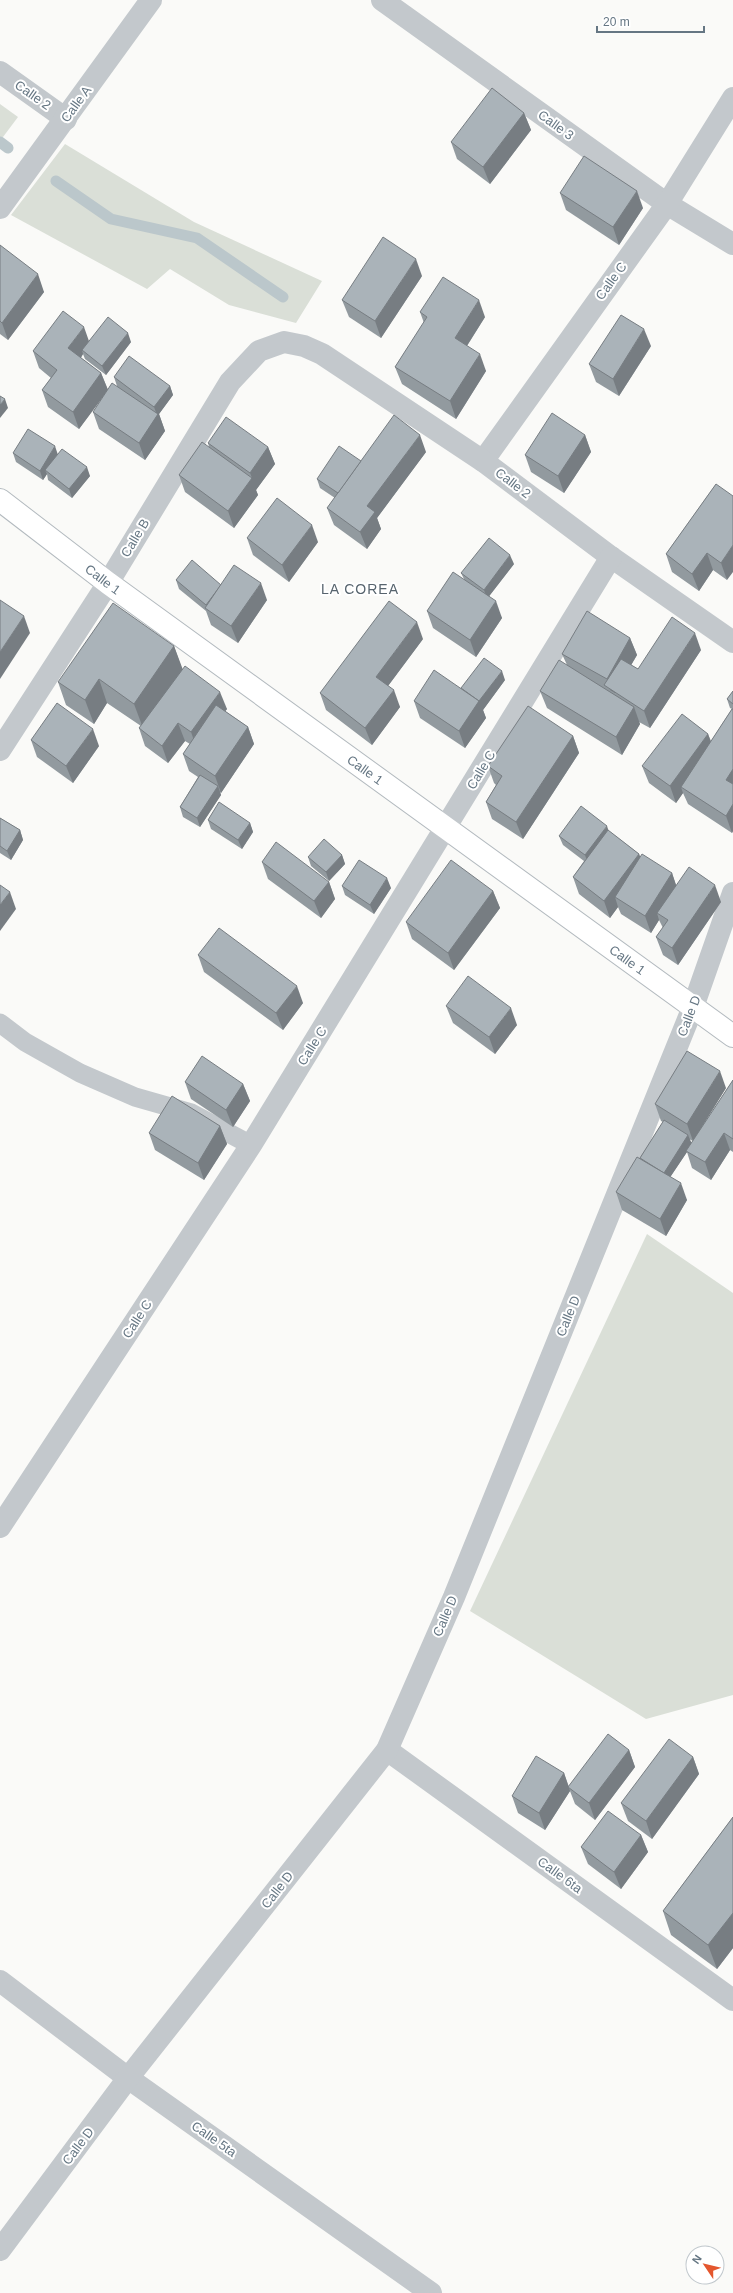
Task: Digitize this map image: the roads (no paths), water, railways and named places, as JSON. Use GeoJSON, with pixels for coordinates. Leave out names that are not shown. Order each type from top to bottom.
{"type":"FeatureCollection","features":[{"type":"Feature","properties":{"kind":"street","name":"Calle A"},"geometry":{"type":"LineString","coordinates":[[0,208],[151,0]]}},
{"type":"Feature","properties":{"kind":"street","name":"Calle 3"},"geometry":{"type":"LineString","coordinates":[[382,0],[667,204],[733,244]]}},
{"type":"Feature","properties":{"kind":"street","name":"Calle 2"},"geometry":{"type":"LineString","coordinates":[[0,72],[66,119]]}},
{"type":"Feature","properties":{"kind":"street","name":"Calle C"},"geometry":{"type":"LineString","coordinates":[[483,460],[667,204],[733,98]]}},
{"type":"Feature","properties":{"kind":"street","name":"Calle 2"},"geometry":{"type":"LineString","coordinates":[[284,342],[304,346],[322,354],[483,460],[611,557],[733,642]]}},
{"type":"Feature","properties":{"kind":"street","name":"Calle B"},"geometry":{"type":"LineString","coordinates":[[0,750],[108,583],[230,382],[259,352],[284,342]]}},
{"type":"Feature","properties":{"kind":"street","name":"Calle 1"},"geometry":{"type":"LineString","coordinates":[[0,500],[108,583],[447,827],[733,1036]]}},
{"type":"Feature","properties":{"kind":"street","name":"Calle C"},"geometry":{"type":"LineString","coordinates":[[0,1527],[251,1145],[611,557]]}},
{"type":"Feature","properties":{"kind":"street","name":"Calle D"},"geometry":{"type":"LineString","coordinates":[[0,2250],[128,2078],[387,1750],[454,1597],[693,1007],[733,893]]}},
{"type":"Feature","properties":{"kind":"street","name":"Calle 6ta"},"geometry":{"type":"LineString","coordinates":[[387,1750],[733,2000]]}},
{"type":"Feature","properties":{"kind":"street","name":"Calle 5ta"},"geometry":{"type":"LineString","coordinates":[[0,1981],[128,2078],[432,2293]]}},
{"type":"Feature","properties":{"kind":"lane"},"geometry":{"type":"LineString","coordinates":[[0,1023],[26,1042],[80,1073],[135,1097],[191,1113],[251,1145]]}},
{"type":"Feature","properties":{"kind":"waterway"},"geometry":{"type":"LineString","coordinates":[[0,142],[8,148]]}},
{"type":"Feature","properties":{"kind":"waterway"},"geometry":{"type":"LineString","coordinates":[[56,181],[111,219],[197,238],[283,297]]}},
{"type":"Feature","properties":{"kind":"district","name":"LA COREA"},"geometry":{"type":"Point","coordinates":[360,589]}}]}
